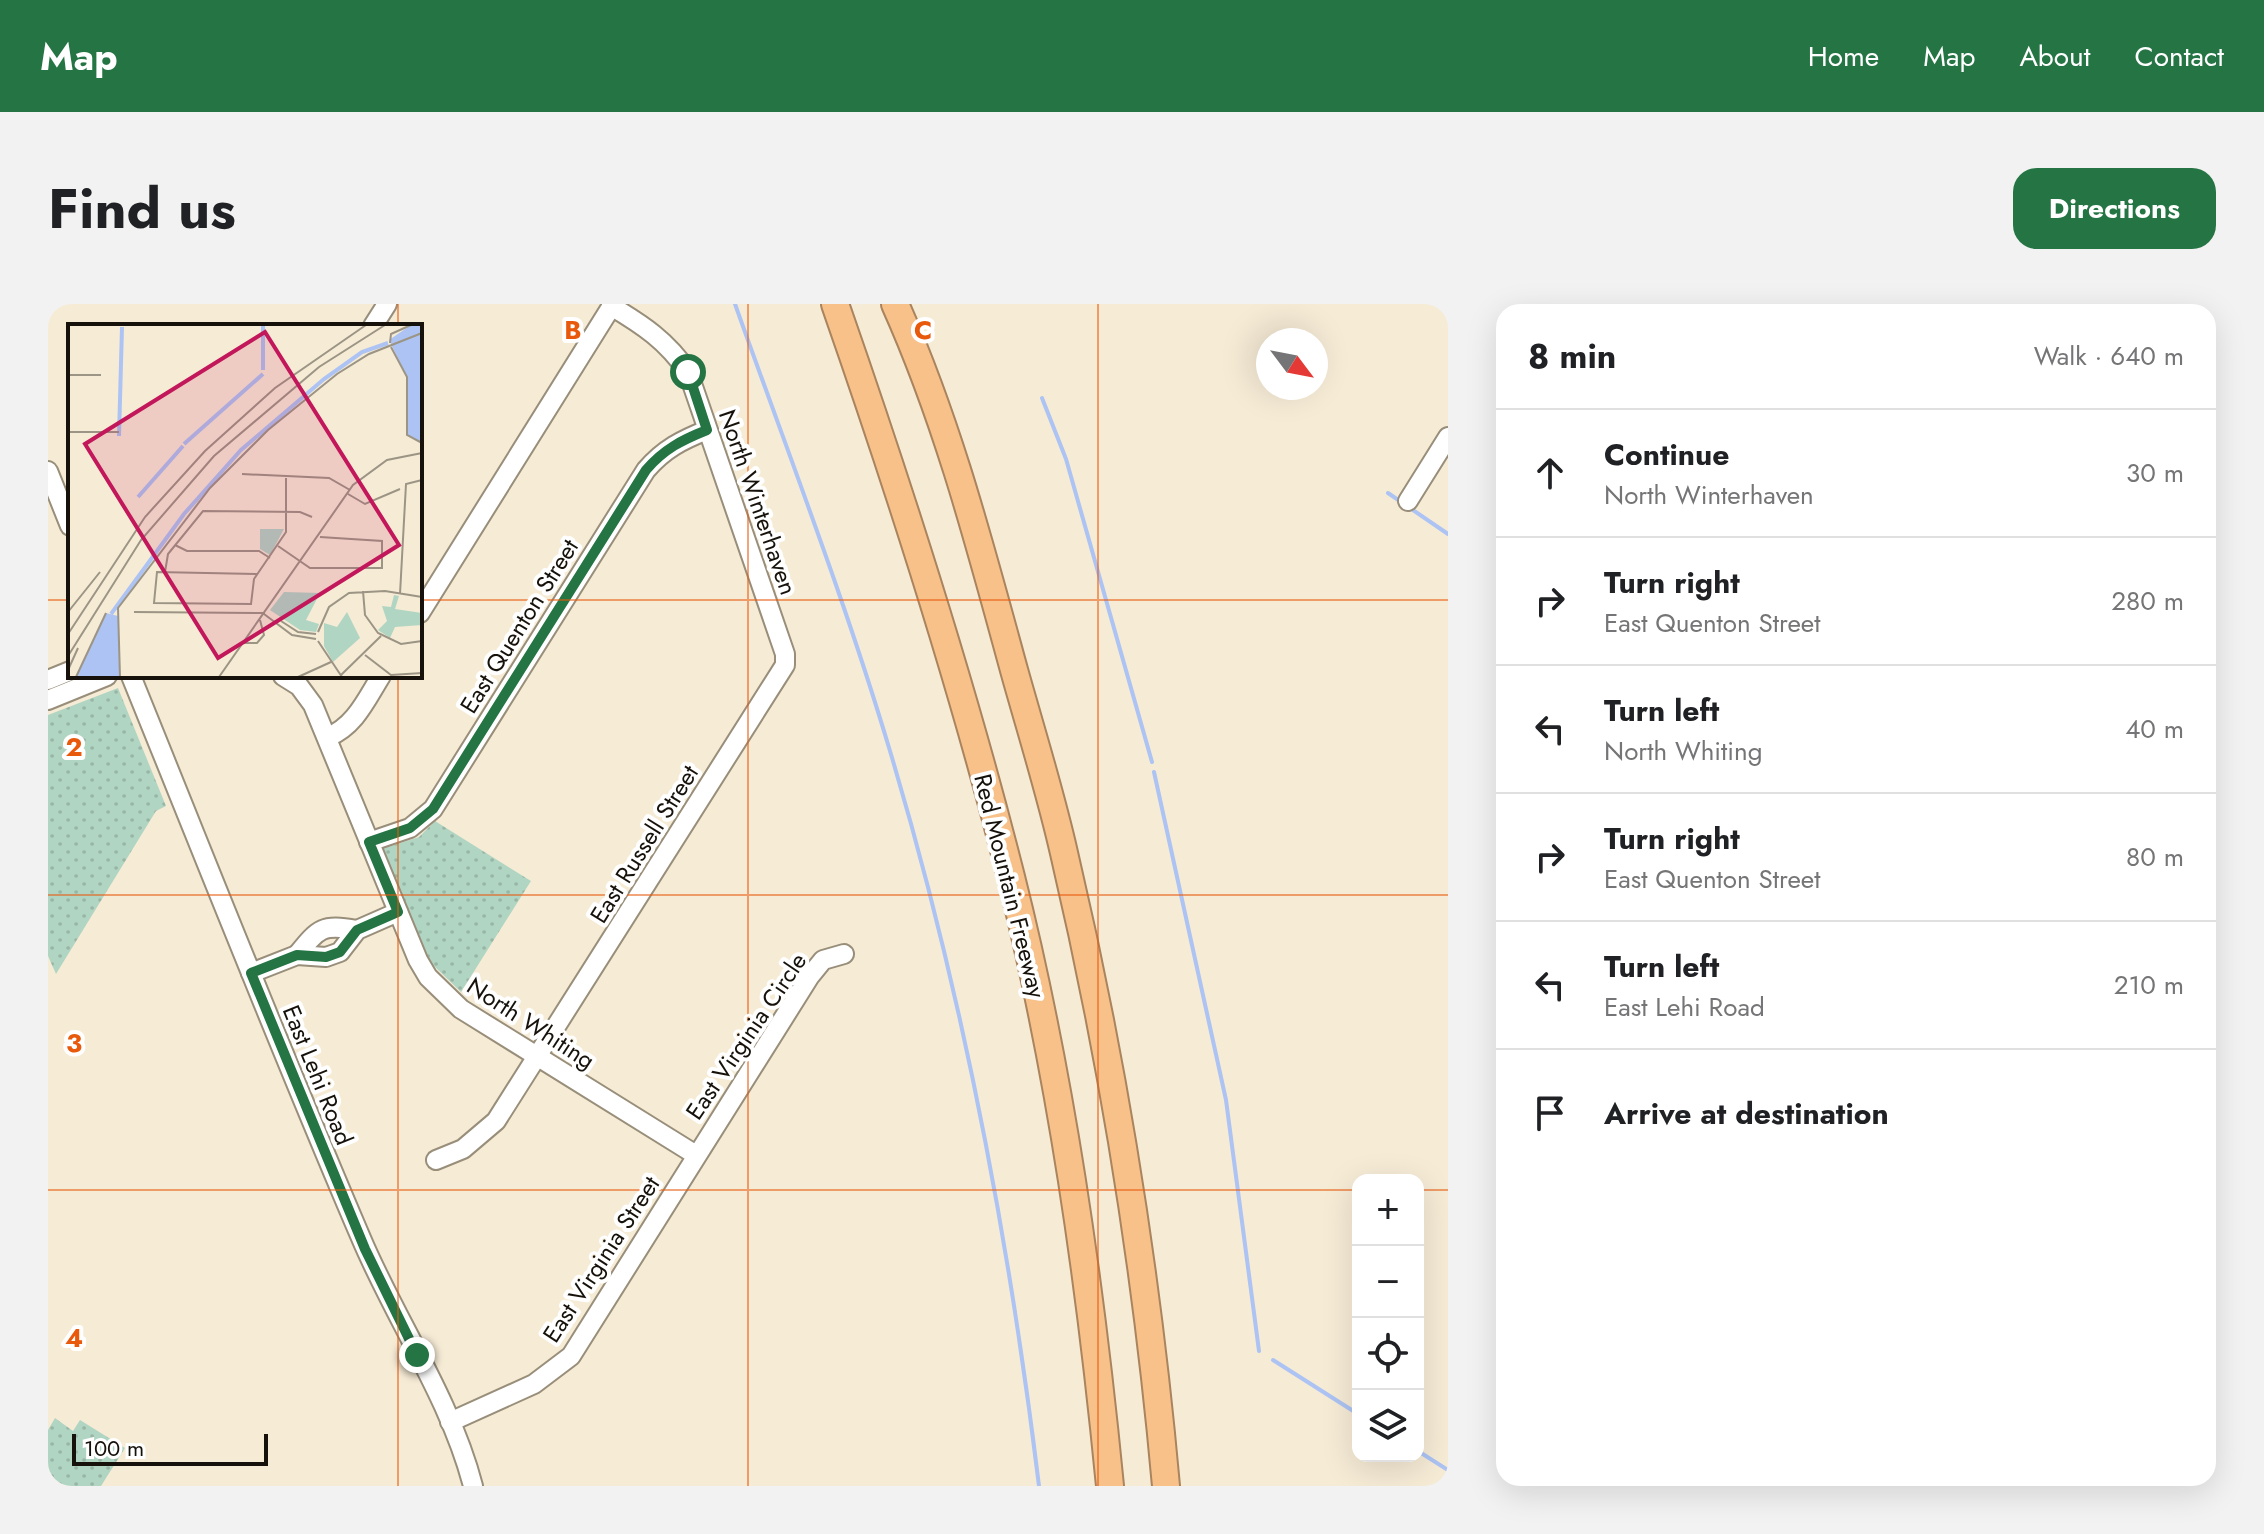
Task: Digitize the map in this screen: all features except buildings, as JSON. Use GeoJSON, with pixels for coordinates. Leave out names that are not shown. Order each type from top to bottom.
{"type":"FeatureCollection","features":[{"type":"Feature","properties":{"kind":"highway","name":"Red Mountain Freeway"},"geometry":{"type":"LineString","coordinates":[[835,304],[921,554],[1011,876],[1069,1164],[1099,1377],[1110,1486]]}},
{"type":"Feature","properties":{"kind":"highway"},"geometry":{"type":"LineString","coordinates":[[895,304],[927,375]]}},
{"type":"Feature","properties":{"kind":"highway"},"geometry":{"type":"LineString","coordinates":[[906,304],[974,524],[1055,820],[1093,981],[1125,1153],[1155,1365],[1166,1486]]}},
{"type":"Feature","properties":{"kind":"street"},"geometry":{"type":"LineString","coordinates":[[374,324],[387,304]]}},
{"type":"Feature","properties":{"kind":"street"},"geometry":{"type":"LineString","coordinates":[[422,610],[612,305]]}},
{"type":"Feature","properties":{"kind":"street","name":"North Winterhaven"},"geometry":{"type":"LineString","coordinates":[[612,305],[670,346],[688,372],[785,654]]}},
{"type":"Feature","properties":{"kind":"street","name":"East Quenton Street"},"geometry":{"type":"LineString","coordinates":[[369,842],[410,828],[433,809],[646,470],[659,455],[676,443],[707,430]]}},
{"type":"Feature","properties":{"kind":"street"},"geometry":{"type":"LineString","coordinates":[[1408,501],[1448,437]]}},
{"type":"Feature","properties":{"kind":"street"},"geometry":{"type":"LineString","coordinates":[[48,471],[68,521]]}},
{"type":"Feature","properties":{"kind":"street","name":"East Russell Street"},"geometry":{"type":"LineString","coordinates":[[436,1160],[463,1149],[486,1133],[777,679],[785,665],[785,654]]}},
{"type":"Feature","properties":{"kind":"street"},"geometry":{"type":"LineString","coordinates":[[48,680],[68,672]]}},
{"type":"Feature","properties":{"kind":"street"},"geometry":{"type":"LineString","coordinates":[[48,700],[102,678]]}},
{"type":"Feature","properties":{"kind":"street","name":"East Lehi Road"},"geometry":{"type":"LineString","coordinates":[[132,678],[365,1249],[463,1449],[473,1486]]}},
{"type":"Feature","properties":{"kind":"street","name":"North Whiting"},"geometry":{"type":"LineString","coordinates":[[286,678],[299,686],[313,705],[418,960],[443,993],[536,1058],[696,1155]]}},
{"type":"Feature","properties":{"kind":"street"},"geometry":{"type":"LineString","coordinates":[[328,737],[343,731],[354,719],[380,678]]}},
{"type":"Feature","properties":{"kind":"street"},"geometry":{"type":"LineString","coordinates":[[251,973],[297,955],[326,957],[340,952],[357,930],[398,912]]}},
{"type":"Feature","properties":{"kind":"street"},"geometry":{"type":"LineString","coordinates":[[297,955],[317,931],[332,926],[357,930]]}},
{"type":"Feature","properties":{"kind":"street","name":"East Virginia Circle"},"geometry":{"type":"LineString","coordinates":[[696,1155],[810,976],[823,960],[844,954]]}},
{"type":"Feature","properties":{"kind":"street","name":"East Virginia Street"},"geometry":{"type":"LineString","coordinates":[[450,1422],[534,1384],[571,1356],[696,1155]]}},
{"type":"Feature","properties":{"kind":"green space"},"geometry":{"type":"Polygon","coordinates":[[[118,688],[166,806],[156,811],[56,974],[48,956],[48,715],[118,688]]]}},
{"type":"Feature","properties":{"kind":"green space"},"geometry":{"type":"Polygon","coordinates":[[[435,821],[531,881],[461,992],[431,963],[382,849],[419,837],[435,821]]]}},
{"type":"Feature","properties":{"kind":"green space"},"geometry":{"type":"Polygon","coordinates":[[[55,1418],[73,1431],[80,1420],[125,1448],[101,1486],[48,1486],[48,1430],[55,1418]]]}},
{"type":"Feature","properties":{"kind":"waterway"},"geometry":{"type":"LineString","coordinates":[[735,304],[835,582],[873,695],[916,841],[961,1024],[998,1208],[1039,1486]]}},
{"type":"Feature","properties":{"kind":"waterway"},"geometry":{"type":"LineString","coordinates":[[1042,398],[1066,459],[1152,762]]}},
{"type":"Feature","properties":{"kind":"waterway"},"geometry":{"type":"LineString","coordinates":[[1388,493],[1448,534]]}},
{"type":"Feature","properties":{"kind":"waterway"},"geometry":{"type":"LineString","coordinates":[[1154,772],[1226,1100],[1259,1351]]}},
{"type":"Feature","properties":{"kind":"waterway"},"geometry":{"type":"LineString","coordinates":[[1273,1360],[1352,1410]]}},
{"type":"Feature","properties":{"kind":"waterway"},"geometry":{"type":"LineString","coordinates":[[1424,1455],[1448,1470]]}},
{"type":"Feature","properties":{"kind":"route"},"geometry":{"type":"LineString","coordinates":[[417,1355],[365,1249],[251,973],[297,955],[326,957],[340,952],[357,930],[398,912],[369,842],[410,828],[433,809],[646,470],[659,455],[676,443],[707,430],[688,372]]}}]}
